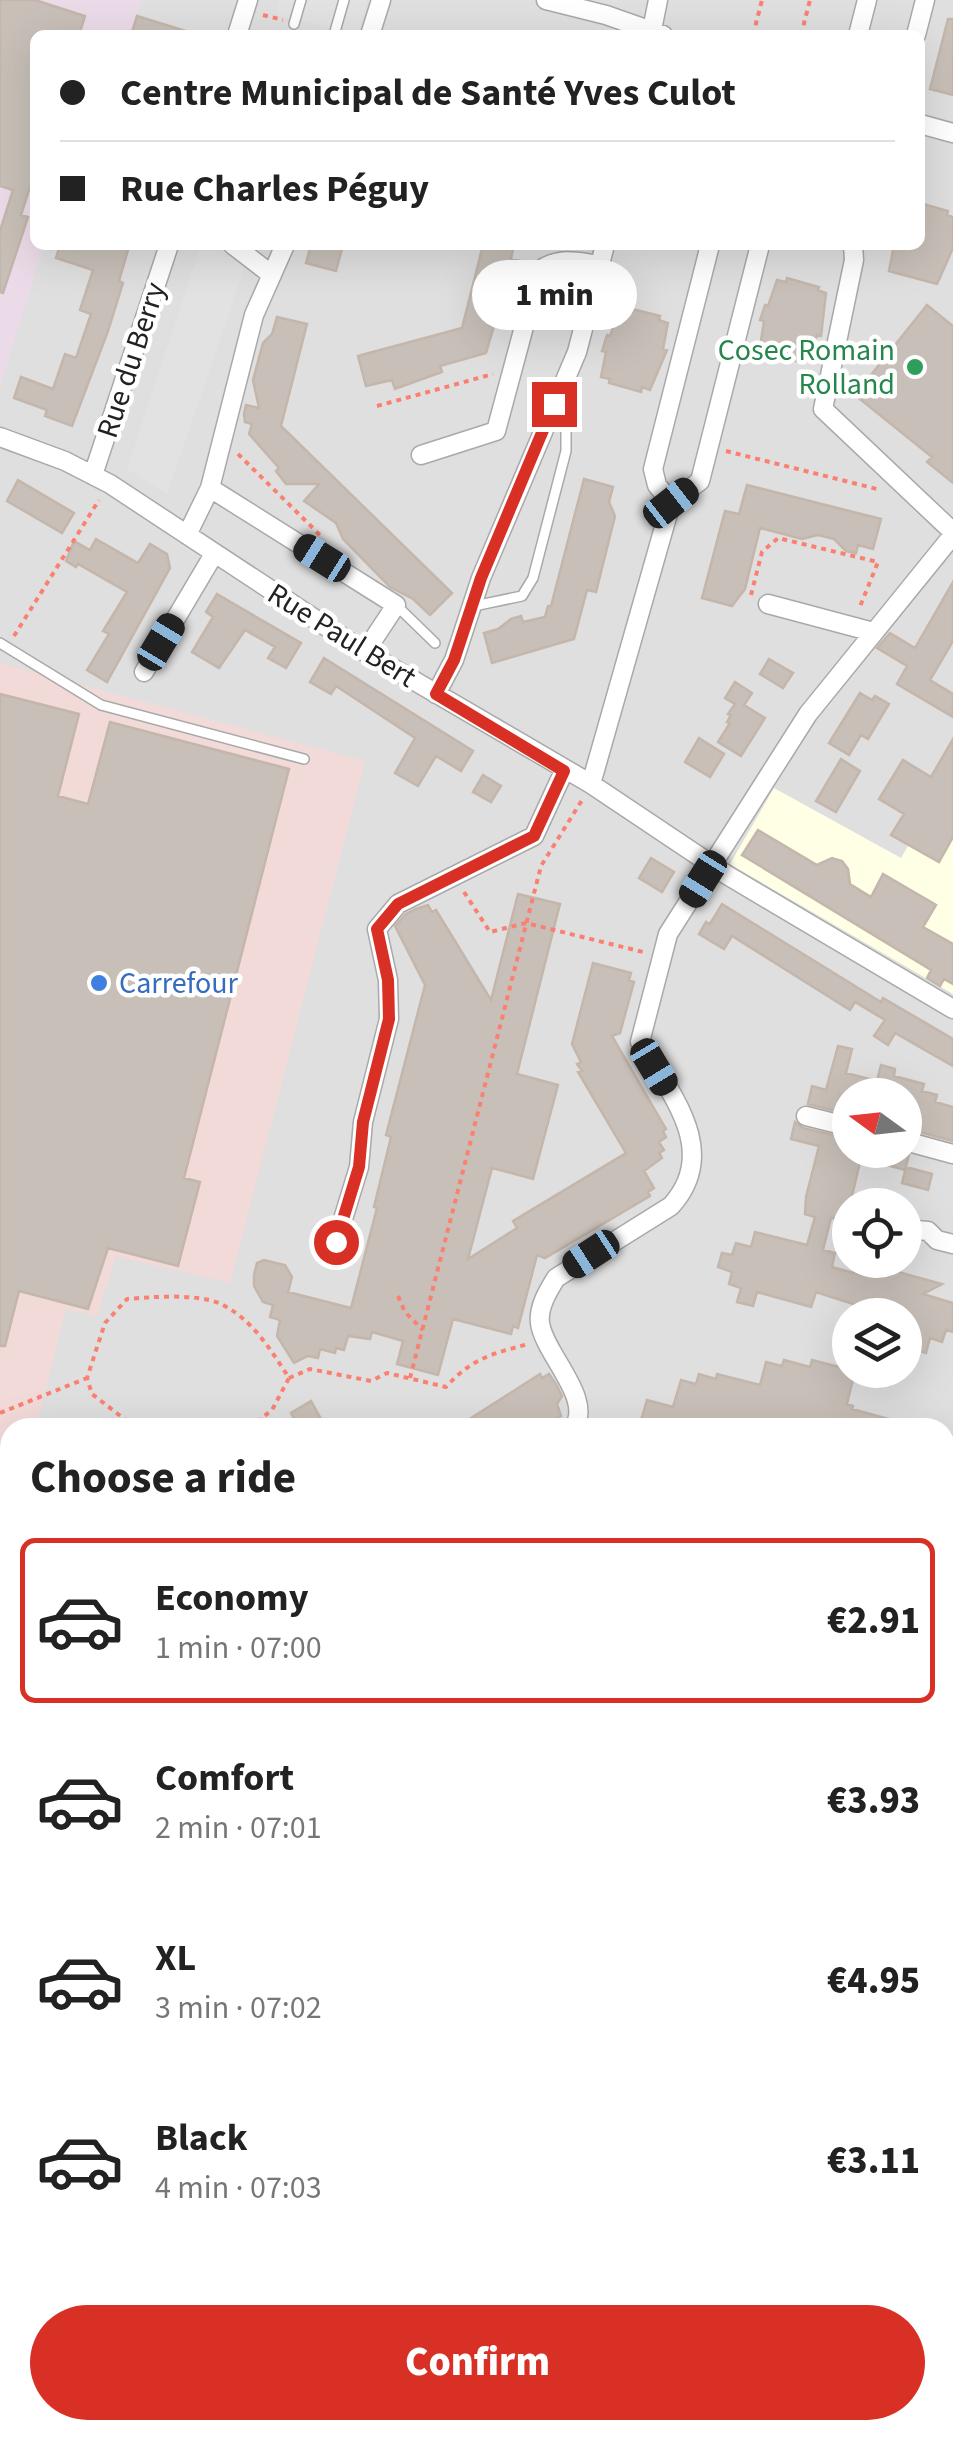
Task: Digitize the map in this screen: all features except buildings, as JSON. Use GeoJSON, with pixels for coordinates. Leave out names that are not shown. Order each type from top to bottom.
{"type":"FeatureCollection","features":[{"type":"Feature","properties":{"kind":"street"},"geometry":{"type":"LineString","coordinates":[[239,30],[248,0]]}},
{"type":"Feature","properties":{"kind":"street"},"geometry":{"type":"LineString","coordinates":[[372,30],[381,0]]}},
{"type":"Feature","properties":{"kind":"street"},"geometry":{"type":"LineString","coordinates":[[546,0],[606,14],[645,30]]}},
{"type":"Feature","properties":{"kind":"street"},"geometry":{"type":"LineString","coordinates":[[655,30],[658,0]]}},
{"type":"Feature","properties":{"kind":"street"},"geometry":{"type":"LineString","coordinates":[[859,30],[867,0]]}},
{"type":"Feature","properties":{"kind":"street"},"geometry":{"type":"LineString","coordinates":[[917,30],[925,0]]}},
{"type":"Feature","properties":{"kind":"street"},"geometry":{"type":"LineString","coordinates":[[925,125],[953,133]]}},
{"type":"Feature","properties":{"kind":"street","name":"Rue du Berry"},"geometry":{"type":"LineString","coordinates":[[92,475],[167,250]]}},
{"type":"Feature","properties":{"kind":"street"},"geometry":{"type":"LineString","coordinates":[[240,250],[272,274]]}},
{"type":"Feature","properties":{"kind":"street"},"geometry":{"type":"LineString","coordinates":[[187,535],[210,488],[254,315],[283,250]]}},
{"type":"Feature","properties":{"kind":"street"},"geometry":{"type":"LineString","coordinates":[[436,694],[454,660],[471,606],[577,352],[604,250]]}},
{"type":"Feature","properties":{"kind":"street"},"geometry":{"type":"LineString","coordinates":[[671,503],[657,485],[653,470],[709,250]]}},
{"type":"Feature","properties":{"kind":"street"},"geometry":{"type":"LineString","coordinates":[[591,784],[671,503],[700,481],[759,250]]}},
{"type":"Feature","properties":{"kind":"street"},"geometry":{"type":"LineString","coordinates":[[578,1418],[578,1400],[545,1340],[540,1320],[544,1297],[556,1278],[670,1206],[684,1190],[692,1171],[692,1148],[684,1116],[640,1042],[668,934],[808,714],[953,533],[823,410],[853,250]]}},
{"type":"Feature","properties":{"kind":"street"},"geometry":{"type":"LineString","coordinates":[[421,456],[496,430],[539,271],[550,262],[563,260],[600,265]]}},
{"type":"Feature","properties":{"kind":"street","name":"Rue Paul Bert"},"geometry":{"type":"LineString","coordinates":[[0,437],[110,484],[366,652],[591,784],[711,865],[953,1010]]}},
{"type":"Feature","properties":{"kind":"street"},"geometry":{"type":"LineString","coordinates":[[210,488],[396,605],[366,652]]}},
{"type":"Feature","properties":{"kind":"street"},"geometry":{"type":"LineString","coordinates":[[144,672],[214,554]]}},
{"type":"Feature","properties":{"kind":"street"},"geometry":{"type":"LineString","coordinates":[[768,604],[873,632]]}},
{"type":"Feature","properties":{"kind":"street"},"geometry":{"type":"LineString","coordinates":[[336,1242],[359,1167],[363,1122],[389,1019],[388,980],[377,929],[398,904],[534,836],[564,771]]}},
{"type":"Feature","properties":{"kind":"street"},"geometry":{"type":"LineString","coordinates":[[806,1116],[832,1123]]}},
{"type":"Feature","properties":{"kind":"street"},"geometry":{"type":"LineString","coordinates":[[922,1146],[953,1154]]}},
{"type":"Feature","properties":{"kind":"street"},"geometry":{"type":"LineString","coordinates":[[922,1230],[953,1244]]}},
{"type":"Feature","properties":{"kind":"lane"},"geometry":{"type":"LineString","coordinates":[[294,24],[301,0]]}},
{"type":"Feature","properties":{"kind":"lane"},"geometry":{"type":"LineString","coordinates":[[335,30],[344,0]]}},
{"type":"Feature","properties":{"kind":"lane"},"geometry":{"type":"LineString","coordinates":[[471,606],[522,596],[533,578],[566,451],[566,430],[554,404]]}},
{"type":"Feature","properties":{"kind":"lane"},"geometry":{"type":"LineString","coordinates":[[396,605],[435,643]]}},
{"type":"Feature","properties":{"kind":"lane"},"geometry":{"type":"LineString","coordinates":[[4,645],[102,705],[304,759]]}},
{"type":"Feature","properties":{"kind":"path"},"geometry":{"type":"LineString","coordinates":[[755,30],[762,0]]}},
{"type":"Feature","properties":{"kind":"path"},"geometry":{"type":"LineString","coordinates":[[802,30],[810,0]]}},
{"type":"Feature","properties":{"kind":"path"},"geometry":{"type":"LineString","coordinates":[[377,406],[512,368]]}},
{"type":"Feature","properties":{"kind":"path"},"geometry":{"type":"LineString","coordinates":[[223,438],[326,541]]}},
{"type":"Feature","properties":{"kind":"path"},"geometry":{"type":"LineString","coordinates":[[708,446],[881,490]]}},
{"type":"Feature","properties":{"kind":"path"},"geometry":{"type":"LineString","coordinates":[[4,645],[110,484]]}},
{"type":"Feature","properties":{"kind":"path"},"geometry":{"type":"LineString","coordinates":[[768,604],[750,596],[762,552],[778,538],[878,562],[864,603],[846,625]]}},
{"type":"Feature","properties":{"kind":"path"},"geometry":{"type":"LineString","coordinates":[[410,1378],[540,866],[591,784]]}},
{"type":"Feature","properties":{"kind":"path"},"geometry":{"type":"LineString","coordinates":[[453,876],[490,932],[526,923],[662,956]]}},
{"type":"Feature","properties":{"kind":"path"},"geometry":{"type":"LineString","coordinates":[[123,1418],[92,1394],[87,1378],[105,1323],[127,1299],[167,1296],[220,1303],[262,1336],[288,1378]]}},
{"type":"Feature","properties":{"kind":"path"},"geometry":{"type":"LineString","coordinates":[[398,1296],[405,1312],[423,1330]]}},
{"type":"Feature","properties":{"kind":"path"},"geometry":{"type":"LineString","coordinates":[[262,1418],[272,1410],[288,1378],[310,1369],[372,1382],[388,1373],[446,1388],[464,1367],[488,1355],[545,1340]]}},
{"type":"Feature","properties":{"kind":"path"},"geometry":{"type":"LineString","coordinates":[[0,1413],[87,1378]]}},
{"type":"Feature","properties":{"kind":"shaded area"},"geometry":{"type":"Polygon","coordinates":[[[0,0],[953,0],[953,1418],[0,1418],[0,0]]]}},
{"type":"Feature","properties":{"kind":"shaded area"},"geometry":{"type":"Polygon","coordinates":[[[0,0],[142,0],[132,30],[30,30],[30,250],[42,250],[0,386],[0,0]]]}},
{"type":"Feature","properties":{"kind":"shaded area"},"geometry":{"type":"Polygon","coordinates":[[[280,0],[367,0],[359,30],[338,30],[276,15],[280,0]]]}},
{"type":"Feature","properties":{"kind":"shaded area"},"geometry":{"type":"Polygon","coordinates":[[[199,250],[213,250],[246,264],[167,494],[127,469],[199,250]]]}},
{"type":"Feature","properties":{"kind":"shaded area"},"geometry":{"type":"Polygon","coordinates":[[[0,663],[365,761],[230,1283],[116,1256],[97,1316],[66,1309],[38,1418],[0,1418],[0,663]]]}},
{"type":"Feature","properties":{"kind":"shaded area"},"geometry":{"type":"Polygon","coordinates":[[[953,768],[953,994],[730,864],[774,788],[901,858],[953,768]]]}},
{"type":"Feature","properties":{"kind":"place","name":"Cosec Romain Rolland"},"geometry":{"type":"Point","coordinates":[915,367]}},
{"type":"Feature","properties":{"kind":"place","name":"Carrefour"},"geometry":{"type":"Point","coordinates":[99,983]}},
{"type":"Feature","properties":{"kind":"route"},"geometry":{"type":"LineString","coordinates":[[336,1242],[359,1167],[363,1122],[389,1019],[388,980],[377,929],[398,904],[534,836],[564,771],[436,694],[448,675],[481,578],[554,404]]}}]}
